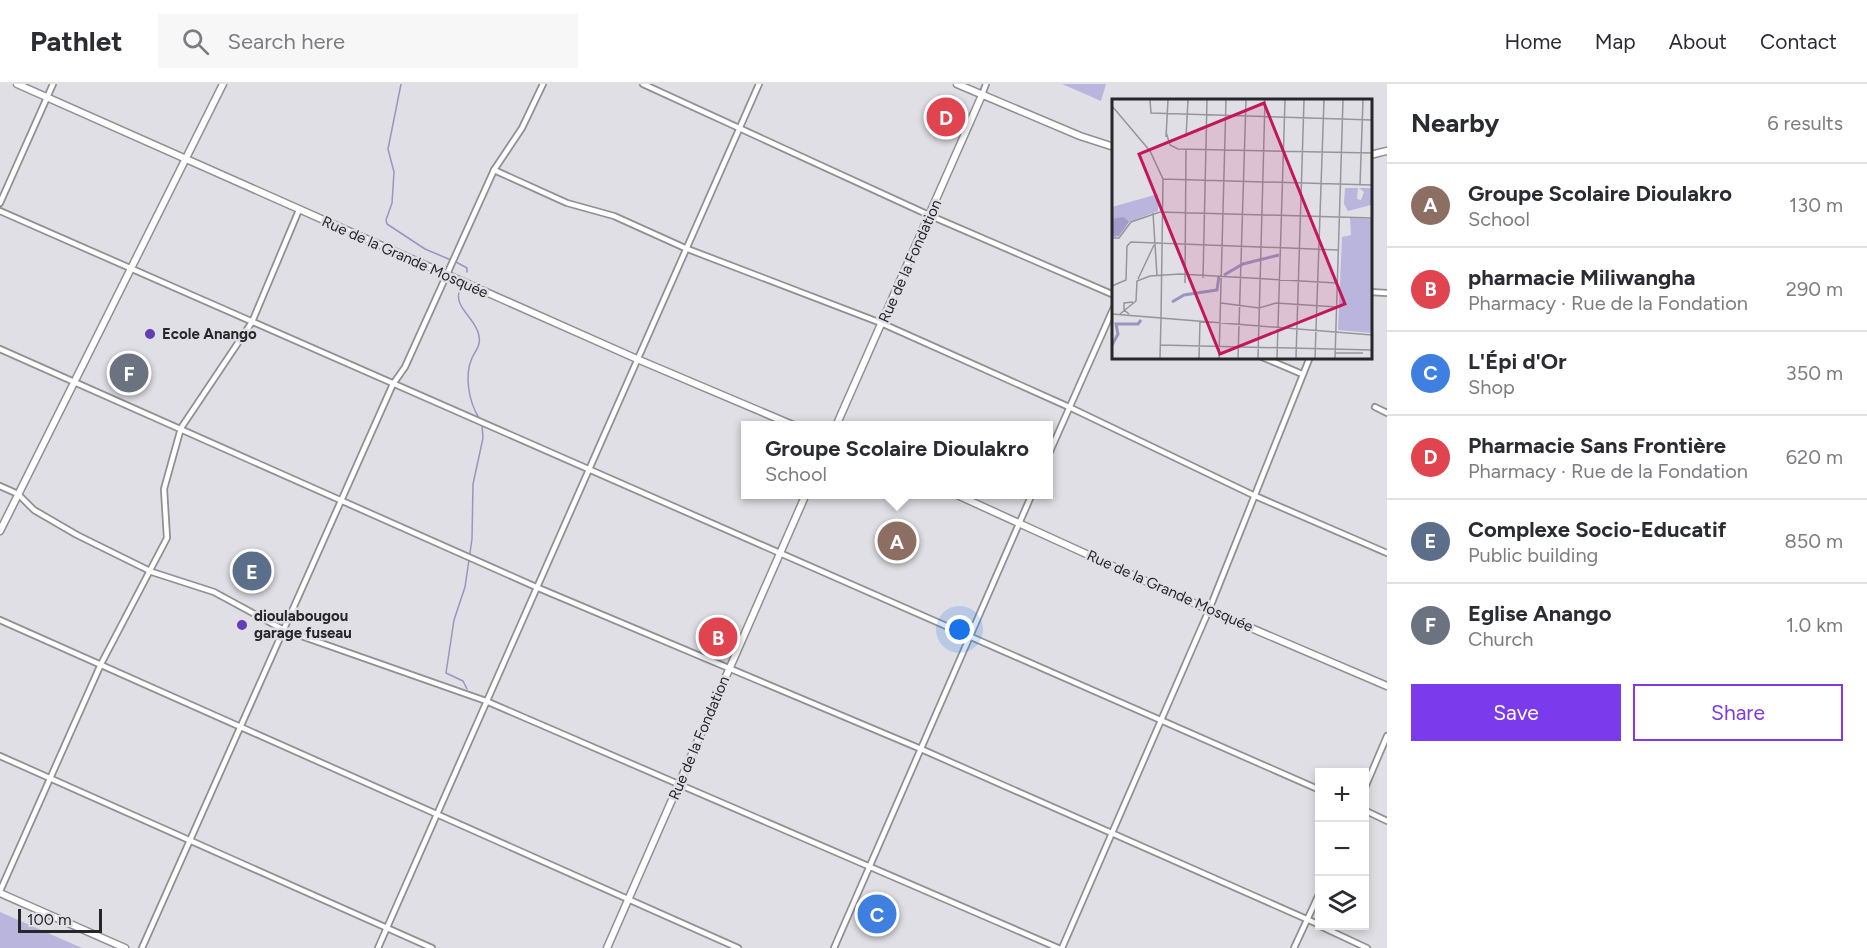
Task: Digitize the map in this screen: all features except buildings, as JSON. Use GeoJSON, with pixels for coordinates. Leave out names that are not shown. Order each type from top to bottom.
{"type":"FeatureCollection","features":[{"type":"Feature","properties":{"kind":"street","name":"Rue de la Grande Mosquée"},"geometry":{"type":"LineString","coordinates":[[17,84],[637,359],[783,421]]}},
{"type":"Feature","properties":{"kind":"street"},"geometry":{"type":"LineString","coordinates":[[0,203],[53,84]]}},
{"type":"Feature","properties":{"kind":"street"},"geometry":{"type":"LineString","coordinates":[[0,531],[223,84]]}},
{"type":"Feature","properties":{"kind":"street"},"geometry":{"type":"LineString","coordinates":[[142,948],[393,384],[405,367],[494,170],[522,128],[543,84]]}},
{"type":"Feature","properties":{"kind":"street"},"geometry":{"type":"LineString","coordinates":[[643,84],[931,216],[1112,294]]}},
{"type":"Feature","properties":{"kind":"street"},"geometry":{"type":"LineString","coordinates":[[378,948],[759,84]]}},
{"type":"Feature","properties":{"kind":"street"},"geometry":{"type":"LineString","coordinates":[[957,84],[1080,136],[1112,146]]}},
{"type":"Feature","properties":{"kind":"street"},"geometry":{"type":"LineString","coordinates":[[982,95],[986,84]]}},
{"type":"Feature","properties":{"kind":"street","name":"Rue de la Fondation"},"geometry":{"type":"LineString","coordinates":[[838,421],[931,216],[982,95]]}},
{"type":"Feature","properties":{"kind":"street"},"geometry":{"type":"LineString","coordinates":[[1372,155],[1387,151]]}},
{"type":"Feature","properties":{"kind":"street"},"geometry":{"type":"LineString","coordinates":[[494,170],[567,203],[614,216],[685,248],[882,323],[1070,407],[1253,495],[1387,553]]}},
{"type":"Feature","properties":{"kind":"street"},"geometry":{"type":"LineString","coordinates":[[125,948],[0,892],[101,663],[152,572],[167,538],[164,489],[181,428],[252,322],[299,210]]}},
{"type":"Feature","properties":{"kind":"street"},"geometry":{"type":"LineString","coordinates":[[0,211],[1315,788]]}},
{"type":"Feature","properties":{"kind":"street"},"geometry":{"type":"LineString","coordinates":[[1372,292],[1387,293]]}},
{"type":"Feature","properties":{"kind":"street"},"geometry":{"type":"LineString","coordinates":[[1053,445],[1112,312]]}},
{"type":"Feature","properties":{"kind":"street"},"geometry":{"type":"LineString","coordinates":[[0,349],[536,587],[921,749],[1315,923]]}},
{"type":"Feature","properties":{"kind":"street"},"geometry":{"type":"LineString","coordinates":[[1264,358],[1302,374]]}},
{"type":"Feature","properties":{"kind":"street"},"geometry":{"type":"LineString","coordinates":[[0,486],[18,494],[34,510],[51,520],[152,572],[214,592],[284,630],[486,701],[1060,948],[1209,610],[1310,358]]}},
{"type":"Feature","properties":{"kind":"street"},"geometry":{"type":"LineString","coordinates":[[1375,407],[1387,412]]}},
{"type":"Feature","properties":{"kind":"street","name":"Rue de la Fondation"},"geometry":{"type":"LineString","coordinates":[[607,948],[804,499]]}},
{"type":"Feature","properties":{"kind":"street","name":"Rue de la Grande Mosquée"},"geometry":{"type":"LineString","coordinates":[[964,499],[1209,610],[1387,686]]}},
{"type":"Feature","properties":{"kind":"street"},"geometry":{"type":"LineString","coordinates":[[834,948],[1030,499]]}},
{"type":"Feature","properties":{"kind":"street"},"geometry":{"type":"LineString","coordinates":[[0,620],[738,948]]}},
{"type":"Feature","properties":{"kind":"street"},"geometry":{"type":"LineString","coordinates":[[1369,780],[1387,736]]}},
{"type":"Feature","properties":{"kind":"street"},"geometry":{"type":"LineString","coordinates":[[0,756],[432,948]]}},
{"type":"Feature","properties":{"kind":"street"},"geometry":{"type":"LineString","coordinates":[[1369,812],[1387,821]]}},
{"type":"Feature","properties":{"kind":"street"},"geometry":{"type":"LineString","coordinates":[[1294,948],[1315,902]]}},
{"type":"Feature","properties":{"kind":"street"},"geometry":{"type":"LineString","coordinates":[[1330,930],[1367,948]]}},
{"type":"Feature","properties":{"kind":"shaded area"},"geometry":{"type":"Polygon","coordinates":[[[1062,84],[1106,84],[1101,101],[1062,84]]]}},
{"type":"Feature","properties":{"kind":"shaded area"},"geometry":{"type":"Polygon","coordinates":[[[0,912],[82,948],[0,948],[0,912]]]}},
{"type":"Feature","properties":{"kind":"waterway"},"geometry":{"type":"LineString","coordinates":[[401,84],[388,149],[394,172],[392,203],[386,220],[387,224],[425,249],[451,260]]}},
{"type":"Feature","properties":{"kind":"waterway"},"geometry":{"type":"LineString","coordinates":[[456,262],[467,268],[467,272]]}},
{"type":"Feature","properties":{"kind":"waterway"},"geometry":{"type":"LineString","coordinates":[[460,289],[459,302],[479,336],[479,345],[468,373],[470,397],[479,418]]}},
{"type":"Feature","properties":{"kind":"waterway"},"geometry":{"type":"LineString","coordinates":[[467,689],[463,681],[446,673],[454,620],[465,587],[472,539],[473,484],[483,438],[482,425]]}},
{"type":"Feature","properties":{"kind":"place","name":"Pharmacie Sans Frontière"},"geometry":{"type":"Point","coordinates":[946,117]}},
{"type":"Feature","properties":{"kind":"place","name":"Ecole Anango"},"geometry":{"type":"Point","coordinates":[150,334]}},
{"type":"Feature","properties":{"kind":"place","name":"Eglise Anango"},"geometry":{"type":"Point","coordinates":[129,373]}},
{"type":"Feature","properties":{"kind":"place","name":"Groupe Scolaire Dioulakro"},"geometry":{"type":"Point","coordinates":[897,541]}},
{"type":"Feature","properties":{"kind":"place","name":"Complexe Socio-Educatif"},"geometry":{"type":"Point","coordinates":[252,571]}},
{"type":"Feature","properties":{"kind":"place","name":"dioulabougou garage fuseau"},"geometry":{"type":"Point","coordinates":[242,625]}},
{"type":"Feature","properties":{"kind":"place","name":"pharmacie Miliwangha"},"geometry":{"type":"Point","coordinates":[718,637]}},
{"type":"Feature","properties":{"kind":"place","name":"L'Épi d'Or"},"geometry":{"type":"Point","coordinates":[877,914]}}]}
